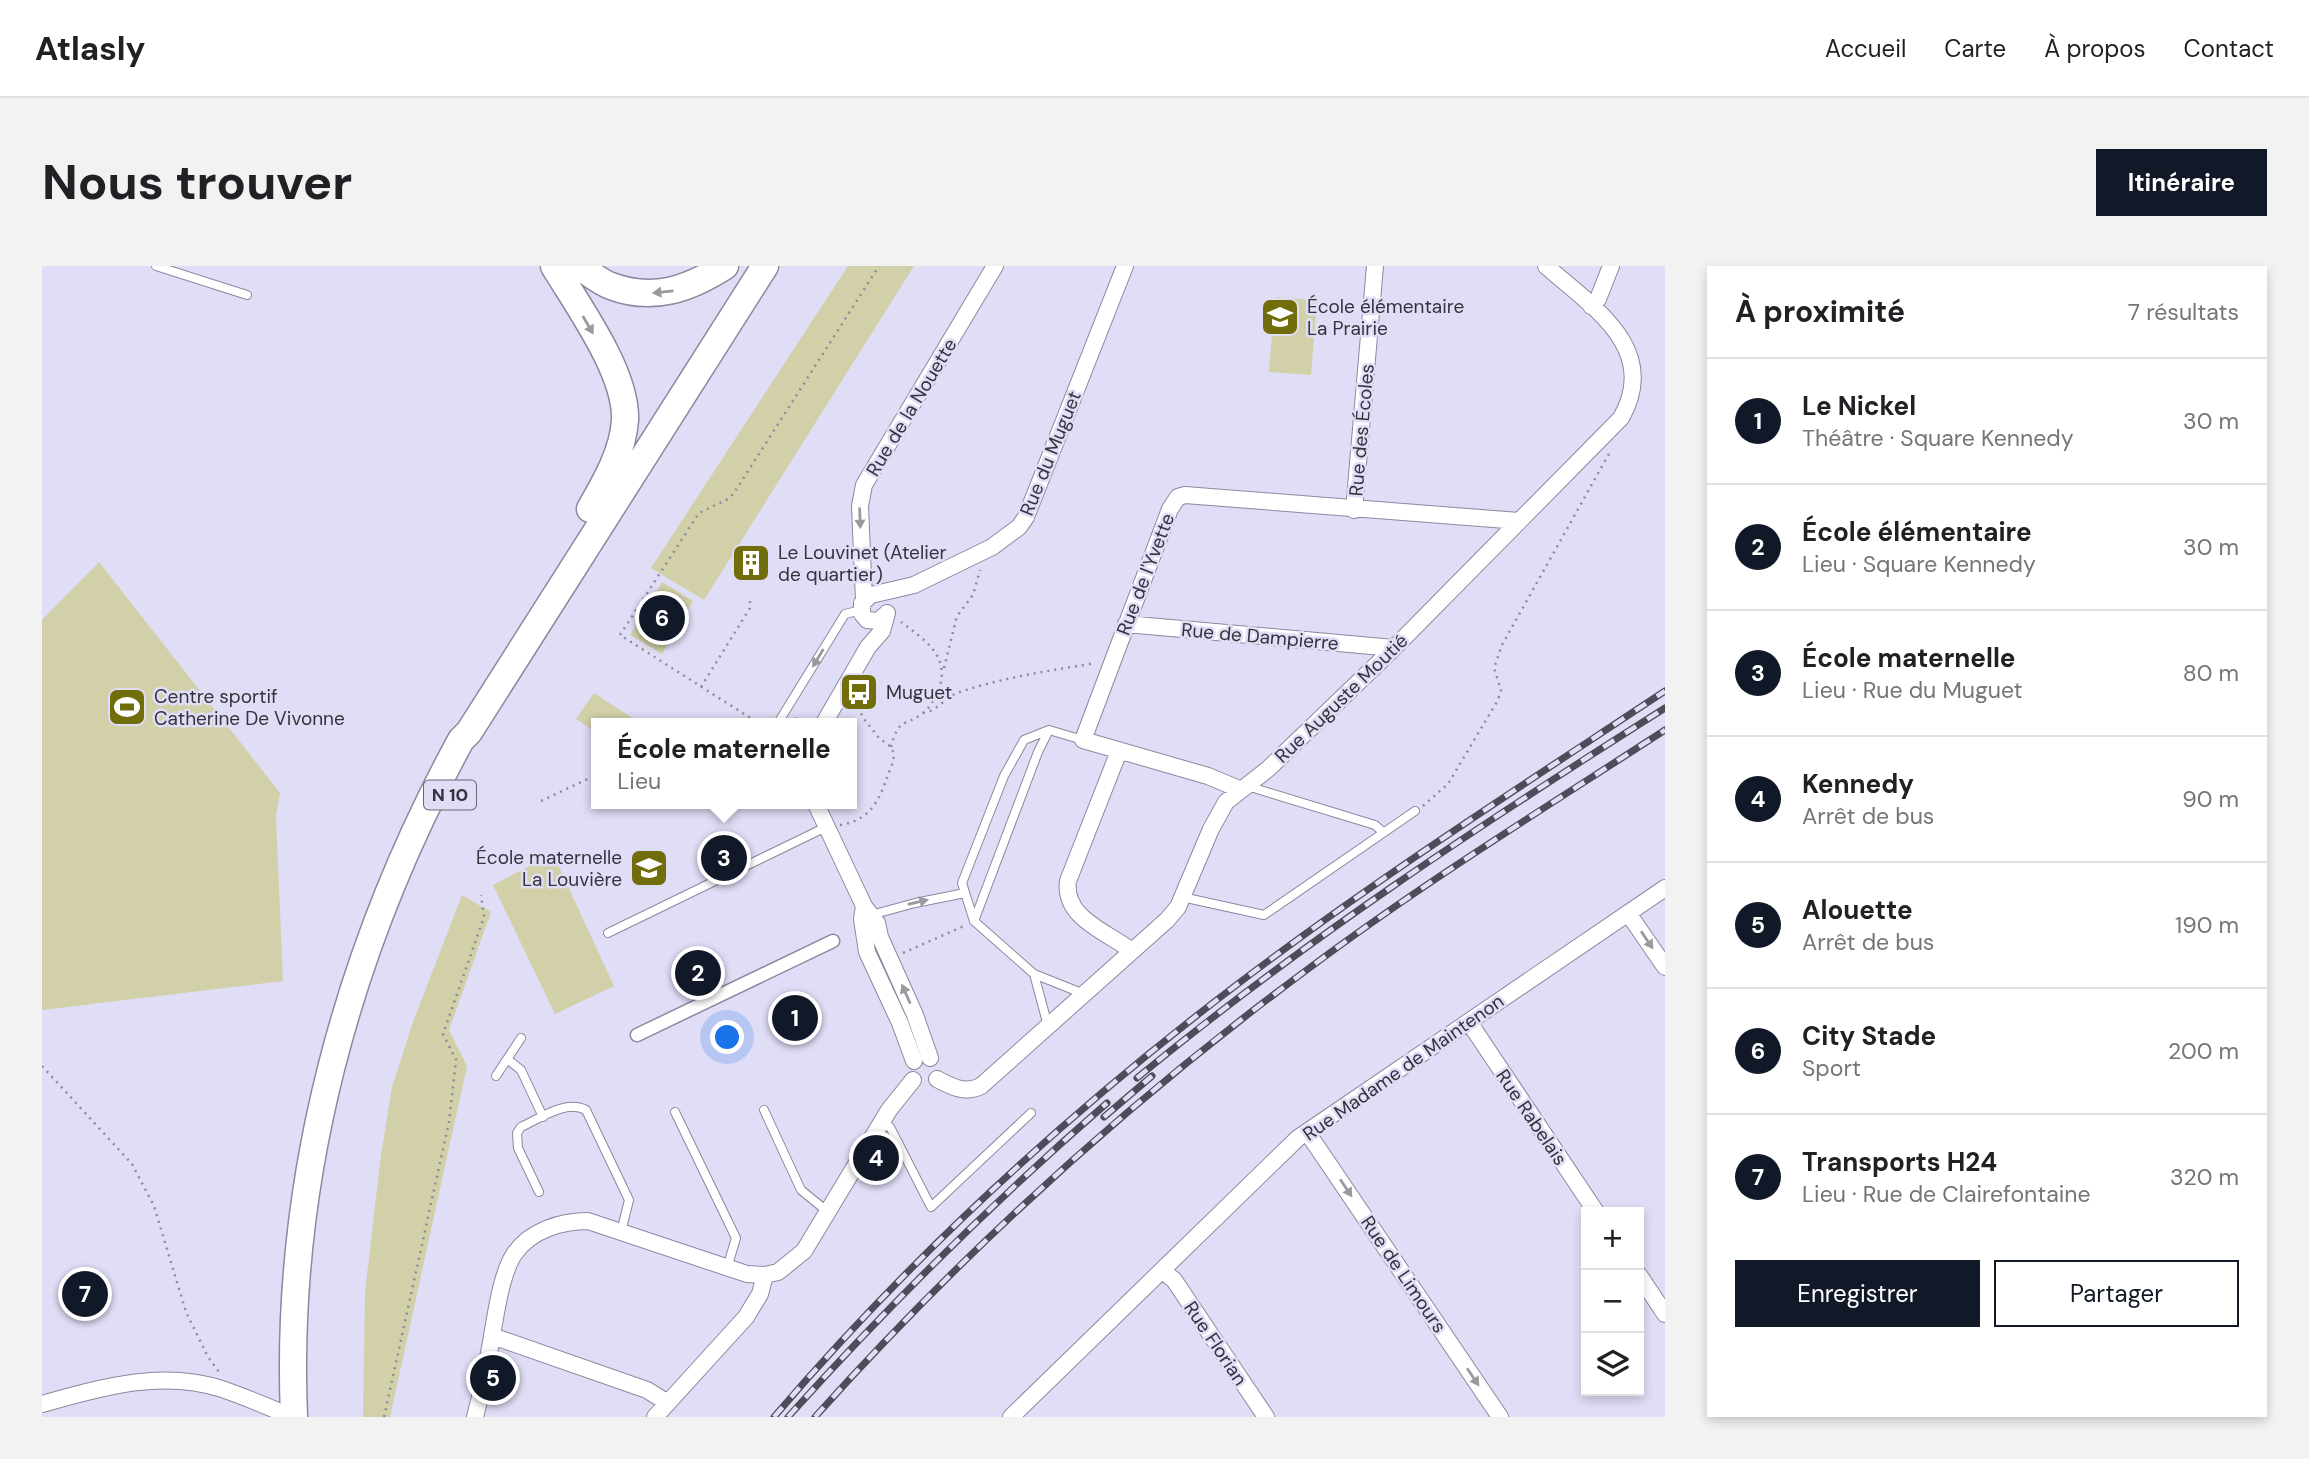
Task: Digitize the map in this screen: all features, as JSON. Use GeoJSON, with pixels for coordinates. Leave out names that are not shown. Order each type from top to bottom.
{"type":"FeatureCollection","features":[{"type":"Feature","properties":{"kind":"main road"},"geometry":{"type":"LineString","coordinates":[[461,740],[462,729],[607,481],[620,449],[625,419],[622,389],[554,266]]}},
{"type":"Feature","properties":{"kind":"main road"},"geometry":{"type":"LineString","coordinates":[[579,266],[610,286],[643,294],[673,292],[699,282],[724,266]]}},
{"type":"Feature","properties":{"kind":"main road","name":"N 10"},"geometry":{"type":"LineString","coordinates":[[300,1408],[296,1289],[301,1231],[318,1121],[352,990],[382,905],[427,803],[461,740],[469,732],[765,266]]}},
{"type":"Feature","properties":{"kind":"main road","name":"N 10"},"geometry":{"type":"LineString","coordinates":[[300,1408],[311,1331],[315,1259],[342,1091],[368,997],[410,883],[454,788],[506,697],[783,266]]}},
{"type":"Feature","properties":{"kind":"street","name":"Rue de la Nouette"},"geometry":{"type":"LineString","coordinates":[[867,607],[860,506],[864,485],[995,266]]}},
{"type":"Feature","properties":{"kind":"street","name":"Rue du Muguet"},"geometry":{"type":"LineString","coordinates":[[867,607],[979,553],[1005,538],[1026,517],[1125,266]]}},
{"type":"Feature","properties":{"kind":"street","name":"Rue des Écoles"},"geometry":{"type":"LineString","coordinates":[[1354,510],[1375,266]]}},
{"type":"Feature","properties":{"kind":"street","name":"Rue Auguste Moutié"},"geometry":{"type":"LineString","coordinates":[[937,1079],[962,1090],[981,1086],[1167,920],[1178,907],[1221,810],[1242,788],[1268,769],[1394,648],[1613,428],[1628,405],[1632,393],[1632,365],[1623,340],[1608,321],[1546,266]]}},
{"type":"Feature","properties":{"kind":"street"},"geometry":{"type":"LineString","coordinates":[[1591,306],[1598,299],[1611,266]]}},
{"type":"Feature","properties":{"kind":"street","name":"Rue de l'Yvette"},"geometry":{"type":"LineString","coordinates":[[1083,740],[1170,509],[1178,497],[1185,495],[1519,521]]}},
{"type":"Feature","properties":{"kind":"street","name":"Rue du Muguet"},"geometry":{"type":"LineString","coordinates":[[827,718],[868,647],[882,631],[886,614],[914,585]]}},
{"type":"Feature","properties":{"kind":"street"},"geometry":{"type":"LineString","coordinates":[[867,607],[878,621],[886,614]]}},
{"type":"Feature","properties":{"kind":"street"},"geometry":{"type":"LineString","coordinates":[[867,607],[868,647]]}},
{"type":"Feature","properties":{"kind":"street","name":"Rue de Dampierre"},"geometry":{"type":"LineString","coordinates":[[1126,624],[1394,648]]}},
{"type":"Feature","properties":{"kind":"street"},"geometry":{"type":"LineString","coordinates":[[1083,740],[1242,788]]}},
{"type":"Feature","properties":{"kind":"street"},"geometry":{"type":"LineString","coordinates":[[1119,751],[1068,881],[1067,891],[1071,906],[1080,916],[1132,951]]}},
{"type":"Feature","properties":{"kind":"street"},"geometry":{"type":"LineString","coordinates":[[818,809],[868,911],[877,923],[880,937],[915,1015],[922,1059]]}},
{"type":"Feature","properties":{"kind":"street","name":"Rue Madame de Maintenon"},"geometry":{"type":"LineString","coordinates":[[1021,1414],[1163,1271],[1307,1132],[1665,888]]}},
{"type":"Feature","properties":{"kind":"street"},"geometry":{"type":"LineString","coordinates":[[868,911],[862,928],[867,951],[900,1023],[922,1059],[938,1067],[937,1079],[925,1086],[913,1080],[910,1068],[922,1059]]}},
{"type":"Feature","properties":{"kind":"street"},"geometry":{"type":"LineString","coordinates":[[1628,913],[1665,967]]}},
{"type":"Feature","properties":{"kind":"street"},"geometry":{"type":"LineString","coordinates":[[637,1035],[833,941]]}},
{"type":"Feature","properties":{"kind":"street","name":"Rue Rabelais"},"geometry":{"type":"LineString","coordinates":[[1469,1022],[1593,1207]]}},
{"type":"Feature","properties":{"kind":"street"},"geometry":{"type":"LineString","coordinates":[[475,1417],[510,1260],[516,1250],[527,1241],[549,1228],[573,1221],[588,1221],[727,1268],[765,1275],[778,1272],[804,1251],[881,1122],[913,1080]]}},
{"type":"Feature","properties":{"kind":"street","name":"Rue de Limours"},"geometry":{"type":"LineString","coordinates":[[1307,1132],[1500,1417]]}},
{"type":"Feature","properties":{"kind":"street","name":"Rue Florian"},"geometry":{"type":"LineString","coordinates":[[1163,1271],[1174,1280],[1266,1417]]}},
{"type":"Feature","properties":{"kind":"street"},"geometry":{"type":"LineString","coordinates":[[655,1417],[746,1317],[760,1294],[765,1275]]}},
{"type":"Feature","properties":{"kind":"street"},"geometry":{"type":"LineString","coordinates":[[1644,1282],[1665,1314]]}},
{"type":"Feature","properties":{"kind":"street"},"geometry":{"type":"LineString","coordinates":[[492,1336],[647,1390],[668,1403]]}},
{"type":"Feature","properties":{"kind":"street"},"geometry":{"type":"LineString","coordinates":[[42,1404],[124,1384],[184,1381],[300,1408]]}},
{"type":"Feature","properties":{"kind":"lane"},"geometry":{"type":"LineString","coordinates":[[156,266],[174,269],[247,295]]}},
{"type":"Feature","properties":{"kind":"lane"},"geometry":{"type":"LineString","coordinates":[[781,718],[845,614],[867,607]]}},
{"type":"Feature","properties":{"kind":"lane"},"geometry":{"type":"LineString","coordinates":[[1083,740],[1049,730],[1024,740],[1004,776],[962,883],[974,920],[1034,974],[1084,994]]}},
{"type":"Feature","properties":{"kind":"lane"},"geometry":{"type":"LineString","coordinates":[[974,920],[1038,752],[1049,730]]}},
{"type":"Feature","properties":{"kind":"lane"},"geometry":{"type":"LineString","coordinates":[[1242,788],[1375,825],[1382,832]]}},
{"type":"Feature","properties":{"kind":"lane"},"geometry":{"type":"LineString","coordinates":[[1182,897],[1264,915],[1415,811]]}},
{"type":"Feature","properties":{"kind":"lane"},"geometry":{"type":"LineString","coordinates":[[608,933],[826,827]]}},
{"type":"Feature","properties":{"kind":"lane"},"geometry":{"type":"LineString","coordinates":[[868,911],[965,893]]}},
{"type":"Feature","properties":{"kind":"lane"},"geometry":{"type":"LineString","coordinates":[[1034,974],[1048,1026]]}},
{"type":"Feature","properties":{"kind":"lane"},"geometry":{"type":"LineString","coordinates":[[496,1076],[521,1038]]}},
{"type":"Feature","properties":{"kind":"lane"},"geometry":{"type":"LineString","coordinates":[[508,1059],[521,1070],[543,1117]]}},
{"type":"Feature","properties":{"kind":"lane"},"geometry":{"type":"LineString","coordinates":[[539,1192],[516,1141],[517,1133],[521,1127],[571,1105],[586,1110],[629,1200],[621,1232]]}},
{"type":"Feature","properties":{"kind":"lane"},"geometry":{"type":"LineString","coordinates":[[764,1110],[801,1190],[828,1212]]}},
{"type":"Feature","properties":{"kind":"lane"},"geometry":{"type":"LineString","coordinates":[[675,1112],[736,1238],[727,1268]]}},
{"type":"Feature","properties":{"kind":"lane"},"geometry":{"type":"LineString","coordinates":[[881,1122],[890,1127],[931,1207],[1031,1113]]}},
{"type":"Feature","properties":{"kind":"path"},"geometry":{"type":"LineString","coordinates":[[750,718],[620,635],[699,513],[734,494],[879,266]]}},
{"type":"Feature","properties":{"kind":"path"},"geometry":{"type":"LineString","coordinates":[[1415,811],[1432,800],[1448,784],[1498,700],[1501,690],[1494,668],[1496,658],[1611,454],[1605,436]]}},
{"type":"Feature","properties":{"kind":"path"},"geometry":{"type":"LineString","coordinates":[[923,713],[934,701],[957,616],[973,595],[980,573],[979,553]]}},
{"type":"Feature","properties":{"kind":"path"},"geometry":{"type":"LineString","coordinates":[[701,687],[750,608],[750,596]]}},
{"type":"Feature","properties":{"kind":"path"},"geometry":{"type":"LineString","coordinates":[[886,614],[924,639],[941,661],[944,672]]}},
{"type":"Feature","properties":{"kind":"path"},"geometry":{"type":"LineString","coordinates":[[891,747],[895,730],[904,722],[930,712],[956,693],[1007,677],[1112,660]]}},
{"type":"Feature","properties":{"kind":"path"},"geometry":{"type":"LineString","coordinates":[[826,827],[855,821],[867,815],[874,807],[893,762],[891,747],[879,738],[864,719],[847,684]]}},
{"type":"Feature","properties":{"kind":"path"},"geometry":{"type":"LineString","coordinates":[[541,801],[591,777]]}},
{"type":"Feature","properties":{"kind":"path"},"geometry":{"type":"LineString","coordinates":[[384,1417],[449,1122],[456,1060],[443,1034],[484,918],[481,895]]}},
{"type":"Feature","properties":{"kind":"path"},"geometry":{"type":"LineString","coordinates":[[890,959],[974,920]]}},
{"type":"Feature","properties":{"kind":"path"},"geometry":{"type":"LineString","coordinates":[[42,1066],[132,1164],[154,1206],[194,1331],[223,1377]]}},
{"type":"Feature","properties":{"kind":"green space"},"geometry":{"type":"Polygon","coordinates":[[[848,266],[914,266],[704,600],[651,568],[848,266]]]}},
{"type":"Feature","properties":{"kind":"green space"},"geometry":{"type":"Polygon","coordinates":[[[1275,297],[1317,300],[1311,375],[1269,372],[1275,297]]]}},
{"type":"Feature","properties":{"kind":"green space","name":"Centre sportif Catherine De Vivonne"},"geometry":{"type":"Polygon","coordinates":[[[99,562],[280,793],[276,816],[283,981],[42,1010],[42,620],[99,562]]]}},
{"type":"Feature","properties":{"kind":"green space"},"geometry":{"type":"Polygon","coordinates":[[[662,582],[693,601],[662,654],[630,635],[662,582]]]}},
{"type":"Feature","properties":{"kind":"green space"},"geometry":{"type":"Polygon","coordinates":[[[594,693],[632,718],[591,718],[591,729],[576,719],[594,693]]]}},
{"type":"Feature","properties":{"kind":"green space"},"geometry":{"type":"Polygon","coordinates":[[[553,854],[614,986],[555,1014],[493,885],[553,854]]]}},
{"type":"Feature","properties":{"kind":"green space"},"geometry":{"type":"Polygon","coordinates":[[[462,895],[491,912],[449,1030],[467,1066],[390,1417],[363,1417],[365,1292],[392,1087],[413,1022],[462,895]]]}},
{"type":"Feature","properties":{"kind":"railway"},"geometry":{"type":"LineString","coordinates":[[774,1417],[880,1300],[993,1189],[1173,1034],[1340,909],[1665,691]]}},
{"type":"Feature","properties":{"kind":"railway"},"geometry":{"type":"LineString","coordinates":[[1137,1078],[1200,1027],[1329,931],[1529,795],[1665,708]]}},
{"type":"Feature","properties":{"kind":"railway"},"geometry":{"type":"LineString","coordinates":[[815,1417],[989,1237],[1112,1125],[1176,1072],[1308,969],[1395,906],[1665,730]]}},
{"type":"Feature","properties":{"kind":"railway"},"geometry":{"type":"LineString","coordinates":[[1104,1117],[1152,1076]]}},
{"type":"Feature","properties":{"kind":"railway"},"geometry":{"type":"LineString","coordinates":[[788,1417],[943,1255],[1107,1103]]}},
{"type":"Feature","properties":{"kind":"place","name":"École élémentaire La Prairie"},"geometry":{"type":"Point","coordinates":[1280,317]}},
{"type":"Feature","properties":{"kind":"place","name":"Le Louvinet (Atelier de quartier)"},"geometry":{"type":"Point","coordinates":[751,563]}},
{"type":"Feature","properties":{"kind":"place","name":"City Stade"},"geometry":{"type":"Point","coordinates":[662,618]}},
{"type":"Feature","properties":{"kind":"place","name":"Muguet"},"geometry":{"type":"Point","coordinates":[859,692]}},
{"type":"Feature","properties":{"kind":"place","name":"Centre sportif Catherine De Vivonne"},"geometry":{"type":"Point","coordinates":[127,707]}},
{"type":"Feature","properties":{"kind":"place","name":"École maternelle"},"geometry":{"type":"Point","coordinates":[724,858]}},
{"type":"Feature","properties":{"kind":"place","name":"École maternelle La Louvière"},"geometry":{"type":"Point","coordinates":[649,868]}},
{"type":"Feature","properties":{"kind":"place","name":"École élémentaire"},"geometry":{"type":"Point","coordinates":[698,973]}},
{"type":"Feature","properties":{"kind":"place","name":"Le Nickel"},"geometry":{"type":"Point","coordinates":[795,1018]}},
{"type":"Feature","properties":{"kind":"place","name":"Kennedy"},"geometry":{"type":"Point","coordinates":[876,1158]}},
{"type":"Feature","properties":{"kind":"place","name":"Transports H24"},"geometry":{"type":"Point","coordinates":[85,1294]}},
{"type":"Feature","properties":{"kind":"place","name":"Alouette"},"geometry":{"type":"Point","coordinates":[493,1378]}}]}
